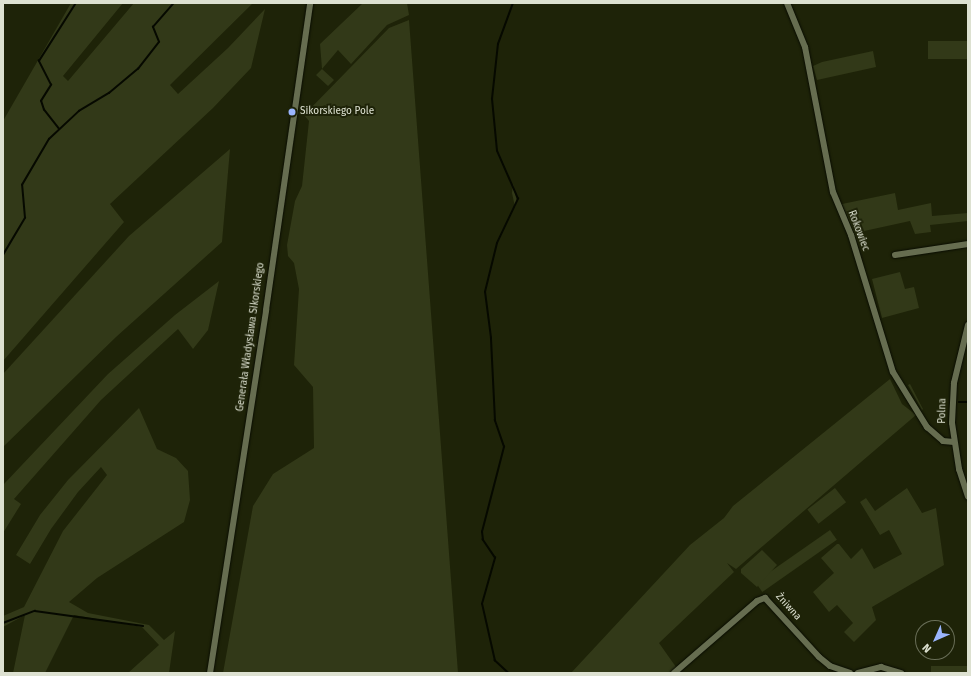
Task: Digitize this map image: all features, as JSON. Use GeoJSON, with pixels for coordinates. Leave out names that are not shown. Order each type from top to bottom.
{"type":"FeatureCollection","features":[{"type":"Feature","properties":{"kind":"street","name":"Generała Władysława Sikorskiego"},"geometry":{"type":"LineString","coordinates":[[210,673],[266,310],[310,3]]}},
{"type":"Feature","properties":{"kind":"street","name":"Rokowiec"},"geometry":{"type":"LineString","coordinates":[[787,3],[805,47],[833,192],[851,235],[893,372],[927,427],[943,442],[954,442]]}},
{"type":"Feature","properties":{"kind":"street"},"geometry":{"type":"LineString","coordinates":[[895,255],[968,244]]}},
{"type":"Feature","properties":{"kind":"street","name":"Polna"},"geometry":{"type":"LineString","coordinates":[[968,325],[953,398],[954,442],[968,497]]}},
{"type":"Feature","properties":{"kind":"street","name":"Żniwna"},"geometry":{"type":"LineString","coordinates":[[674,673],[757,601],[765,598],[819,657],[830,666],[850,673]]}},
{"type":"Feature","properties":{"kind":"street"},"geometry":{"type":"LineString","coordinates":[[858,673],[881,667],[901,673]]}},
{"type":"Feature","properties":{"kind":"green space"},"geometry":{"type":"Polygon","coordinates":[[[71,3],[123,3],[63,76],[68,81],[134,3],[253,3],[170,85],[178,94],[228,48],[265,9],[251,68],[213,108],[110,204],[124,222],[3,361],[3,121],[71,3]]]}},
{"type":"Feature","properties":{"kind":"green space"},"geometry":{"type":"Polygon","coordinates":[[[363,3],[407,3],[409,15],[387,25],[351,64],[338,50],[322,69],[320,44],[363,3]]]}},
{"type":"Feature","properties":{"kind":"green space"},"geometry":{"type":"Polygon","coordinates":[[[409,20],[458,673],[223,673],[253,506],[273,474],[314,448],[313,387],[294,365],[299,289],[294,263],[288,256],[287,245],[295,201],[302,186],[309,121],[304,115],[389,28],[409,20]]]}},
{"type":"Feature","properties":{"kind":"green space"},"geometry":{"type":"Polygon","coordinates":[[[928,41],[968,41],[968,59],[928,59],[928,41]]]}},
{"type":"Feature","properties":{"kind":"green space"},"geometry":{"type":"Polygon","coordinates":[[[873,51],[876,67],[817,80],[813,66],[822,62],[873,51]]]}},
{"type":"Feature","properties":{"kind":"green space"},"geometry":{"type":"Polygon","coordinates":[[[322,69],[334,80],[328,86],[316,75],[322,69]]]}},
{"type":"Feature","properties":{"kind":"green space"},"geometry":{"type":"Polygon","coordinates":[[[230,149],[222,242],[116,337],[3,447],[3,374],[129,236],[230,149]]]}},
{"type":"Feature","properties":{"kind":"green space"},"geometry":{"type":"Polygon","coordinates":[[[513,184],[517,202],[515,207],[512,193],[513,184]]]}},
{"type":"Feature","properties":{"kind":"green space"},"geometry":{"type":"Polygon","coordinates":[[[895,193],[898,210],[931,203],[932,216],[968,213],[968,221],[930,225],[931,232],[915,234],[910,221],[855,233],[842,204],[895,193]]]}},
{"type":"Feature","properties":{"kind":"green space"},"geometry":{"type":"Polygon","coordinates":[[[900,272],[905,289],[914,287],[919,308],[882,318],[872,279],[900,272]]]}},
{"type":"Feature","properties":{"kind":"green space"},"geometry":{"type":"Polygon","coordinates":[[[219,281],[208,330],[193,349],[178,329],[101,400],[14,499],[21,504],[3,533],[3,485],[108,374],[175,315],[219,281]]]}},
{"type":"Feature","properties":{"kind":"green space"},"geometry":{"type":"Polygon","coordinates":[[[890,379],[902,404],[916,415],[736,569],[727,563],[734,572],[659,643],[676,667],[670,673],[571,673],[690,545],[724,518],[733,506],[890,379]]]}},
{"type":"Feature","properties":{"kind":"green space"},"geometry":{"type":"Polygon","coordinates":[[[910,384],[923,409],[922,410],[908,385],[910,384]]]}},
{"type":"Feature","properties":{"kind":"green space"},"geometry":{"type":"Polygon","coordinates":[[[139,408],[157,449],[176,458],[188,471],[190,500],[184,522],[97,578],[69,602],[88,613],[149,625],[164,640],[175,631],[169,673],[128,673],[159,645],[142,627],[74,615],[45,673],[13,673],[25,615],[3,627],[3,616],[24,607],[63,531],[107,475],[101,467],[78,492],[51,529],[30,564],[16,555],[40,515],[68,480],[139,408]]]}},
{"type":"Feature","properties":{"kind":"green space"},"geometry":{"type":"Polygon","coordinates":[[[835,488],[846,502],[819,524],[807,510],[835,488]]]}},
{"type":"Feature","properties":{"kind":"green space"},"geometry":{"type":"Polygon","coordinates":[[[907,488],[922,513],[936,508],[944,565],[872,607],[876,620],[854,642],[844,632],[853,623],[837,605],[829,612],[813,592],[834,573],[821,558],[837,544],[839,544],[851,559],[862,548],[874,569],[902,554],[889,530],[880,535],[860,502],[866,498],[875,511],[907,488]]]}},
{"type":"Feature","properties":{"kind":"green space"},"geometry":{"type":"Polygon","coordinates":[[[830,530],[837,540],[762,592],[755,582],[830,530]]]}},
{"type":"Feature","properties":{"kind":"green space"},"geometry":{"type":"Polygon","coordinates":[[[762,550],[777,565],[757,587],[741,573],[741,569],[762,550]]]}},
{"type":"Feature","properties":{"kind":"green space"},"geometry":{"type":"Polygon","coordinates":[[[931,666],[968,666],[968,673],[931,673],[931,666]]]}},
{"type":"Feature","properties":{"kind":"waterway"},"geometry":{"type":"LineString","coordinates":[[59,129],[44,110],[41,101],[51,85],[39,61],[76,3]]}},
{"type":"Feature","properties":{"kind":"waterway"},"geometry":{"type":"LineString","coordinates":[[3,255],[25,218],[22,185],[49,139],[79,111],[109,93],[138,69],[159,42],[153,27],[174,3]]}},
{"type":"Feature","properties":{"kind":"waterway"},"geometry":{"type":"LineString","coordinates":[[508,673],[495,661],[482,604],[495,558],[483,540],[482,532],[504,447],[495,421],[491,338],[485,292],[497,243],[518,199],[497,151],[492,99],[498,44],[513,3]]}},
{"type":"Feature","properties":{"kind":"waterway"},"geometry":{"type":"LineString","coordinates":[[959,402],[968,402]]}},
{"type":"Feature","properties":{"kind":"waterway"},"geometry":{"type":"LineString","coordinates":[[3,623],[35,611],[143,626]]}},
{"type":"Feature","properties":{"kind":"place","name":"Sikorskiego Pole"},"geometry":{"type":"Point","coordinates":[292,112]}}]}
